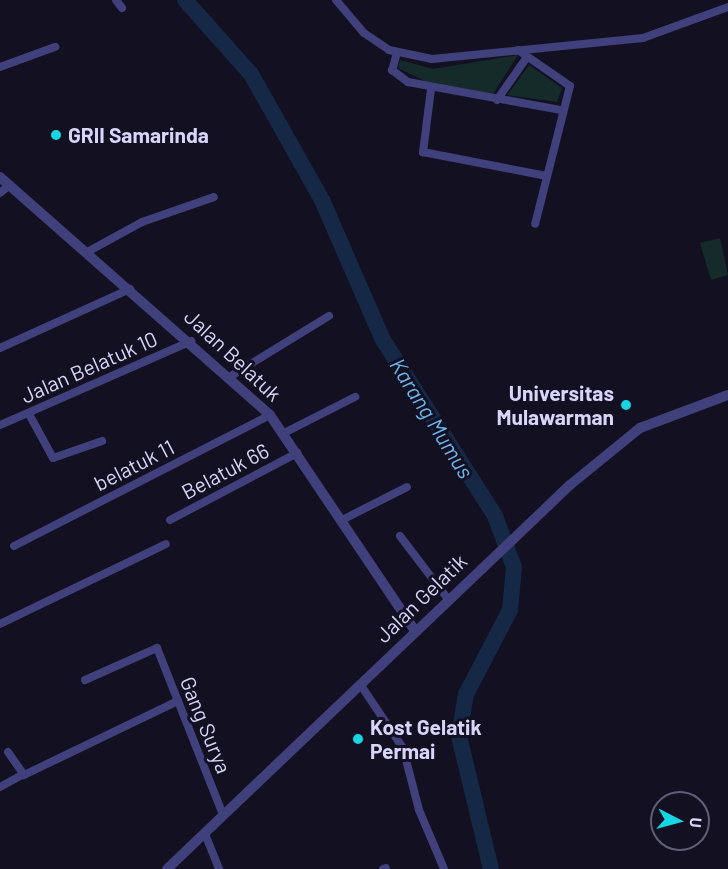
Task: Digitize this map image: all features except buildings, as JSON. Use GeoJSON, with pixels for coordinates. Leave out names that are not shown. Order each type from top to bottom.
{"type":"FeatureCollection","features":[{"type":"Feature","properties":{"kind":"street"},"geometry":{"type":"LineString","coordinates":[[116,0],[122,8]]}},
{"type":"Feature","properties":{"kind":"street"},"geometry":{"type":"LineString","coordinates":[[336,0],[364,33],[397,53],[445,59],[643,38],[728,7]]}},
{"type":"Feature","properties":{"kind":"street"},"geometry":{"type":"LineString","coordinates":[[0,67],[56,47]]}},
{"type":"Feature","properties":{"kind":"street"},"geometry":{"type":"LineString","coordinates":[[518,50],[570,86],[561,110],[535,224]]}},
{"type":"Feature","properties":{"kind":"street"},"geometry":{"type":"LineString","coordinates":[[397,53],[395,75],[431,89],[561,110]]}},
{"type":"Feature","properties":{"kind":"street"},"geometry":{"type":"LineString","coordinates":[[497,100],[527,57]]}},
{"type":"Feature","properties":{"kind":"street"},"geometry":{"type":"LineString","coordinates":[[431,89],[423,152],[547,176]]}},
{"type":"Feature","properties":{"kind":"street","name":"Jalan Belatuk"},"geometry":{"type":"LineString","coordinates":[[0,177],[89,251],[231,376],[270,415],[415,631]]}},
{"type":"Feature","properties":{"kind":"street"},"geometry":{"type":"LineString","coordinates":[[0,193],[10,185]]}},
{"type":"Feature","properties":{"kind":"street"},"geometry":{"type":"LineString","coordinates":[[89,251],[142,222],[214,197]]}},
{"type":"Feature","properties":{"kind":"street"},"geometry":{"type":"LineString","coordinates":[[0,348],[130,289]]}},
{"type":"Feature","properties":{"kind":"street"},"geometry":{"type":"LineString","coordinates":[[231,376],[329,316]]}},
{"type":"Feature","properties":{"kind":"street","name":"Jalan Belatuk 10"},"geometry":{"type":"LineString","coordinates":[[0,424],[29,414],[191,341]]}},
{"type":"Feature","properties":{"kind":"street","name":"Jalan Gelatik"},"geometry":{"type":"LineString","coordinates":[[167,869],[492,556],[640,428],[728,395]]}},
{"type":"Feature","properties":{"kind":"street"},"geometry":{"type":"LineString","coordinates":[[284,434],[355,397]]}},
{"type":"Feature","properties":{"kind":"street"},"geometry":{"type":"LineString","coordinates":[[29,414],[53,458],[60,460],[102,441]]}},
{"type":"Feature","properties":{"kind":"street","name":"belatuk 11"},"geometry":{"type":"LineString","coordinates":[[14,546],[270,415]]}},
{"type":"Feature","properties":{"kind":"street","name":"Belatuk 66"},"geometry":{"type":"LineString","coordinates":[[170,520],[297,453]]}},
{"type":"Feature","properties":{"kind":"street"},"geometry":{"type":"LineString","coordinates":[[340,521],[407,487]]}},
{"type":"Feature","properties":{"kind":"street"},"geometry":{"type":"LineString","coordinates":[[400,536],[448,599]]}},
{"type":"Feature","properties":{"kind":"street"},"geometry":{"type":"LineString","coordinates":[[0,624],[166,544]]}},
{"type":"Feature","properties":{"kind":"street","name":"Gang Surya"},"geometry":{"type":"LineString","coordinates":[[85,680],[156,648],[223,815]]}},
{"type":"Feature","properties":{"kind":"street"},"geometry":{"type":"LineString","coordinates":[[360,684],[403,748],[419,810],[444,869]]}},
{"type":"Feature","properties":{"kind":"street"},"geometry":{"type":"LineString","coordinates":[[0,787],[178,701]]}},
{"type":"Feature","properties":{"kind":"street"},"geometry":{"type":"LineString","coordinates":[[8,752],[22,775]]}},
{"type":"Feature","properties":{"kind":"street"},"geometry":{"type":"LineString","coordinates":[[205,834],[219,869]]}},
{"type":"Feature","properties":{"kind":"green space"},"geometry":{"type":"Polygon","coordinates":[[[518,55],[493,94],[425,81],[398,68],[400,60],[433,69],[518,55]]]}},
{"type":"Feature","properties":{"kind":"green space"},"geometry":{"type":"Polygon","coordinates":[[[529,65],[562,88],[557,102],[507,95],[529,65]]]}},
{"type":"Feature","properties":{"kind":"green space"},"geometry":{"type":"Polygon","coordinates":[[[720,238],[728,275],[711,280],[700,243],[720,238]]]}},
{"type":"Feature","properties":{"kind":"waterway","name":"Karang Mumus"},"geometry":{"type":"LineString","coordinates":[[185,0],[251,74],[322,200],[383,340],[495,516],[514,567],[510,610],[466,694],[459,736],[491,869]]}},
{"type":"Feature","properties":{"kind":"place","name":"GRII Samarinda"},"geometry":{"type":"Point","coordinates":[56,135]}},
{"type":"Feature","properties":{"kind":"place","name":"Universitas Mulawarman"},"geometry":{"type":"Point","coordinates":[626,405]}},
{"type":"Feature","properties":{"kind":"place","name":"Kost Gelatik Permai"},"geometry":{"type":"Point","coordinates":[358,739]}}]}
